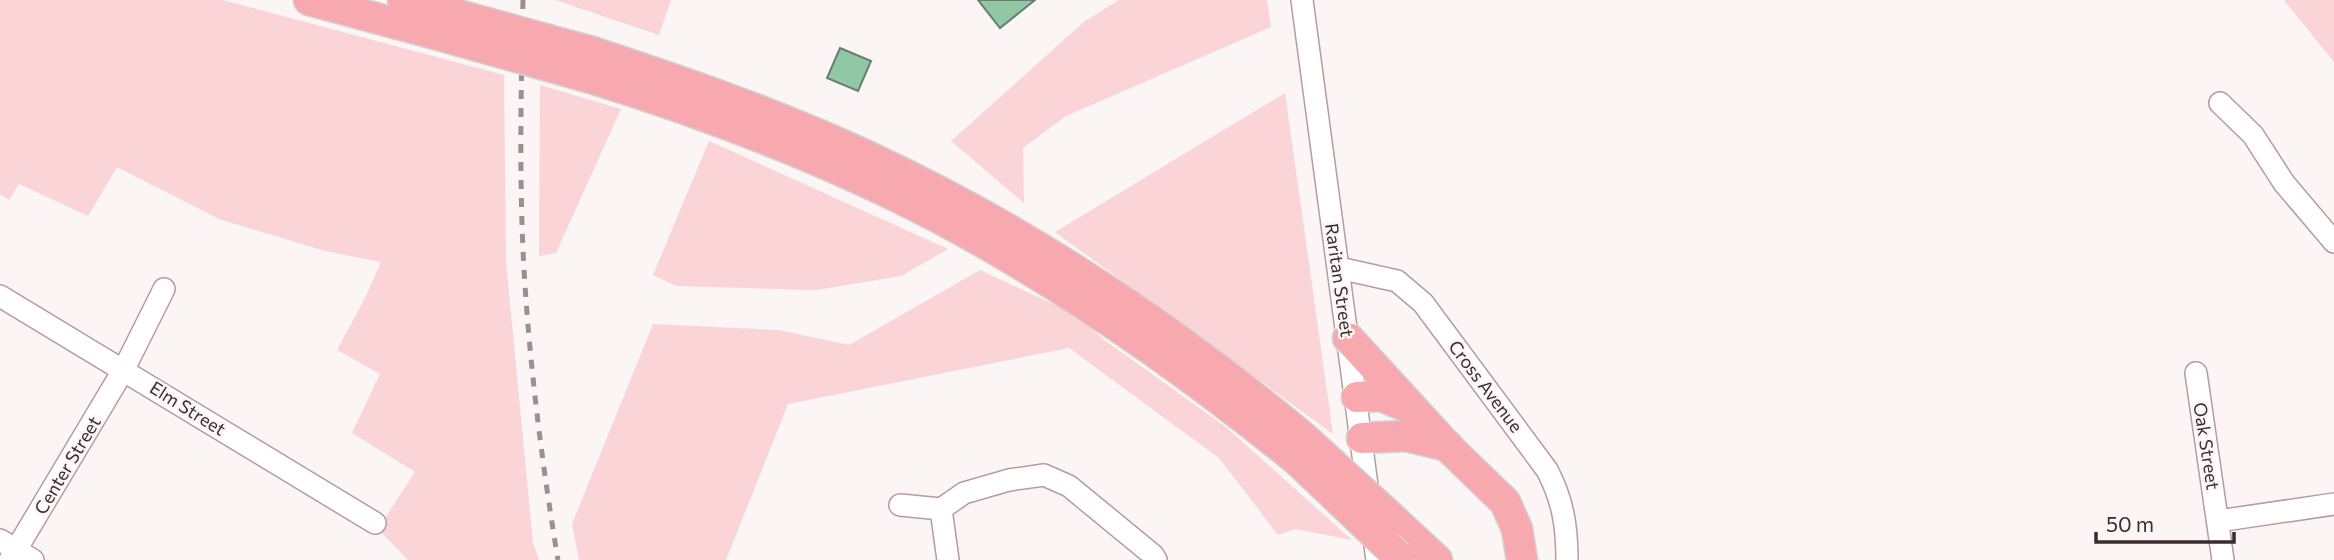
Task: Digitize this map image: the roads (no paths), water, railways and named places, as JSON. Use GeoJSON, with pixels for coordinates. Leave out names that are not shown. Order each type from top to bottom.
{"type":"FeatureCollection","features":[{"type":"Feature","properties":{"kind":"highway"},"geometry":{"type":"LineString","coordinates":[[309,0],[440,23],[592,65],[696,87],[869,157],[967,207],[1078,271],[1177,337],[1300,449],[1392,559]]}},
{"type":"Feature","properties":{"kind":"highway"},"geometry":{"type":"LineString","coordinates":[[403,0],[440,23]]}},
{"type":"Feature","properties":{"kind":"highway"},"geometry":{"type":"LineString","coordinates":[[592,65],[686,109],[848,174],[939,218],[1050,282],[1300,449],[1395,521],[1437,560]]}},
{"type":"Feature","properties":{"kind":"highway"},"geometry":{"type":"LineString","coordinates":[[1348,338],[1448,447],[1505,502],[1517,529],[1522,560]]}},
{"type":"Feature","properties":{"kind":"highway"},"geometry":{"type":"LineString","coordinates":[[1357,397],[1382,397],[1416,411]]}},
{"type":"Feature","properties":{"kind":"highway"},"geometry":{"type":"LineString","coordinates":[[1362,438],[1406,436],[1448,447]]}},
{"type":"Feature","properties":{"kind":"highway"},"geometry":{"type":"LineString","coordinates":[[1502,560],[1512,545],[1517,529]]}},
{"type":"Feature","properties":{"kind":"street","name":"Raritan Street"},"geometry":{"type":"LineString","coordinates":[[1302,0],[1362,438],[1392,559]]}},
{"type":"Feature","properties":{"kind":"street"},"geometry":{"type":"LineString","coordinates":[[2220,103],[2253,135],[2284,183],[2334,242]]}},
{"type":"Feature","properties":{"kind":"street","name":"Cross Avenue"},"geometry":{"type":"LineString","coordinates":[[1339,268],[1397,281],[1423,303],[1547,470],[1559,494],[1566,519],[1567,560]]}},
{"type":"Feature","properties":{"kind":"street","name":"Center Street"},"geometry":{"type":"LineString","coordinates":[[15,553],[124,369],[164,289]]}},
{"type":"Feature","properties":{"kind":"street","name":"Elm Street"},"geometry":{"type":"LineString","coordinates":[[0,296],[375,523]]}},
{"type":"Feature","properties":{"kind":"street","name":"Oak Street"},"geometry":{"type":"LineString","coordinates":[[2196,373],[2223,560]]}},
{"type":"Feature","properties":{"kind":"street"},"geometry":{"type":"LineString","coordinates":[[900,505],[942,509],[964,493],[1009,480],[1044,475],[1069,486],[1156,560]]}},
{"type":"Feature","properties":{"kind":"street"},"geometry":{"type":"LineString","coordinates":[[2218,521],[2334,504]]}},
{"type":"Feature","properties":{"kind":"street"},"geometry":{"type":"LineString","coordinates":[[942,509],[948,560]]}},
{"type":"Feature","properties":{"kind":"railway"},"geometry":{"type":"LineString","coordinates":[[523,0],[521,169],[524,270],[537,416],[558,560]]}}]}
